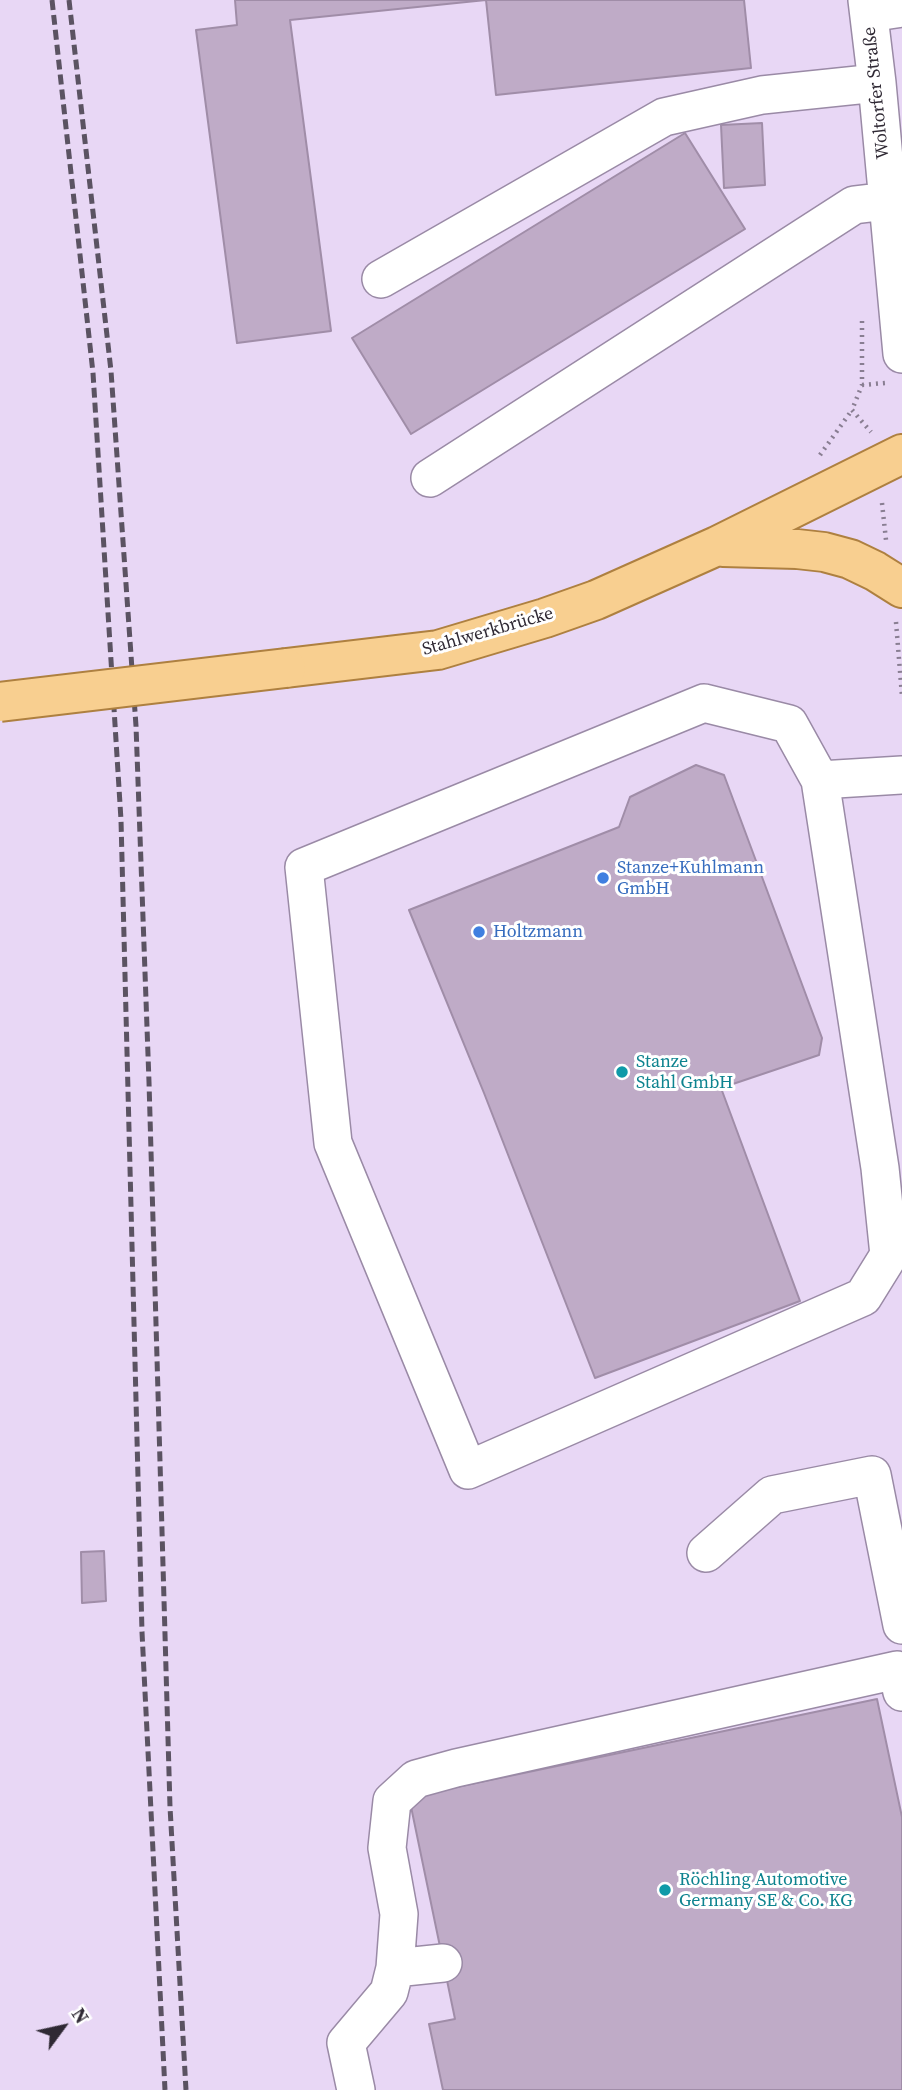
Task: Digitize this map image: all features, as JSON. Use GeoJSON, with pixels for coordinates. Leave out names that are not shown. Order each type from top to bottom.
{"type":"FeatureCollection","features":[{"type":"Feature","properties":{"kind":"main road","name":"Stahlwerkbrücke"},"geometry":{"type":"LineString","coordinates":[[0,702],[438,650],[596,600],[717,546],[902,454]]}},
{"type":"Feature","properties":{"kind":"main road"},"geometry":{"type":"LineString","coordinates":[[717,546],[824,552],[850,559],[902,588]]}},
{"type":"Feature","properties":{"kind":"street","name":"Woltorfer Straße"},"geometry":{"type":"LineString","coordinates":[[879,7],[877,83],[887,201],[898,278],[902,354]]}},
{"type":"Feature","properties":{"kind":"street"},"geometry":{"type":"LineString","coordinates":[[380,279],[664,117],[762,95],[877,83]]}},
{"type":"Feature","properties":{"kind":"street"},"geometry":{"type":"LineString","coordinates":[[430,478],[854,205],[887,201]]}},
{"type":"Feature","properties":{"kind":"street"},"geometry":{"type":"LineString","coordinates":[[705,703],[789,724],[820,780],[891,1166],[889,1255],[863,1297],[468,1470],[333,1143],[304,867],[705,703]]}},
{"type":"Feature","properties":{"kind":"street"},"geometry":{"type":"LineString","coordinates":[[820,780],[902,775]]}},
{"type":"Feature","properties":{"kind":"street"},"geometry":{"type":"LineString","coordinates":[[706,1553],[772,1495],[872,1475],[902,1625]]}},
{"type":"Feature","properties":{"kind":"street"},"geometry":{"type":"LineString","coordinates":[[356,2090],[346,2043],[389,1992],[395,1968],[399,1914],[387,1848],[392,1801],[416,1779],[537,1749],[900,1675]]}},
{"type":"Feature","properties":{"kind":"street"},"geometry":{"type":"LineString","coordinates":[[395,1968],[443,1963]]}},
{"type":"Feature","properties":{"kind":"path"},"geometry":{"type":"LineString","coordinates":[[819,456],[852,411]]}},
{"type":"Feature","properties":{"kind":"building"},"geometry":{"type":"Polygon","coordinates":[[[235,0],[486,0],[290,20],[331,331],[237,343],[196,30],[237,25],[235,0]]]}},
{"type":"Feature","properties":{"kind":"building"},"geometry":{"type":"Polygon","coordinates":[[[486,0],[744,0],[751,68],[496,95],[486,0]]]}},
{"type":"Feature","properties":{"kind":"building"},"geometry":{"type":"Polygon","coordinates":[[[762,123],[765,185],[724,188],[721,125],[762,123]]]}},
{"type":"Feature","properties":{"kind":"building"},"geometry":{"type":"Polygon","coordinates":[[[685,133],[745,229],[411,434],[352,338],[685,133]]]}},
{"type":"Feature","properties":{"kind":"building","name":"Stanze Stahl GmbH"},"geometry":{"type":"Polygon","coordinates":[[[696,765],[724,775],[822,1038],[819,1055],[721,1088],[800,1301],[595,1378],[484,1093],[409,910],[619,827],[630,797],[696,765]]]}},
{"type":"Feature","properties":{"kind":"building"},"geometry":{"type":"Polygon","coordinates":[[[104,1551],[106,1601],[82,1603],[81,1552],[104,1551]]]}},
{"type":"Feature","properties":{"kind":"building","name":"Röchling Automotive Germany SE & Co. KG"},"geometry":{"type":"Polygon","coordinates":[[[877,1699],[902,1817],[902,2090],[443,2090],[429,2024],[455,2019],[409,1797],[877,1699]]]}},
{"type":"Feature","properties":{"kind":"railway"},"geometry":{"type":"LineString","coordinates":[[52,0],[93,373],[121,820],[142,1632],[165,2090]]}},
{"type":"Feature","properties":{"kind":"railway"},"geometry":{"type":"LineString","coordinates":[[69,0],[111,371],[136,726],[170,1807],[186,2090]]}},
{"type":"Feature","properties":{"kind":"place","name":"Stanze+Kuhlmann GmbH"},"geometry":{"type":"Point","coordinates":[603,878]}},
{"type":"Feature","properties":{"kind":"place","name":"Holtzmann"},"geometry":{"type":"Point","coordinates":[479,932]}},
{"type":"Feature","properties":{"kind":"place","name":"Stanze Stahl GmbH"},"geometry":{"type":"Point","coordinates":[622,1072]}},
{"type":"Feature","properties":{"kind":"place","name":"Röchling Automotive Germany SE & Co. KG"},"geometry":{"type":"Point","coordinates":[665,1890]}}]}
